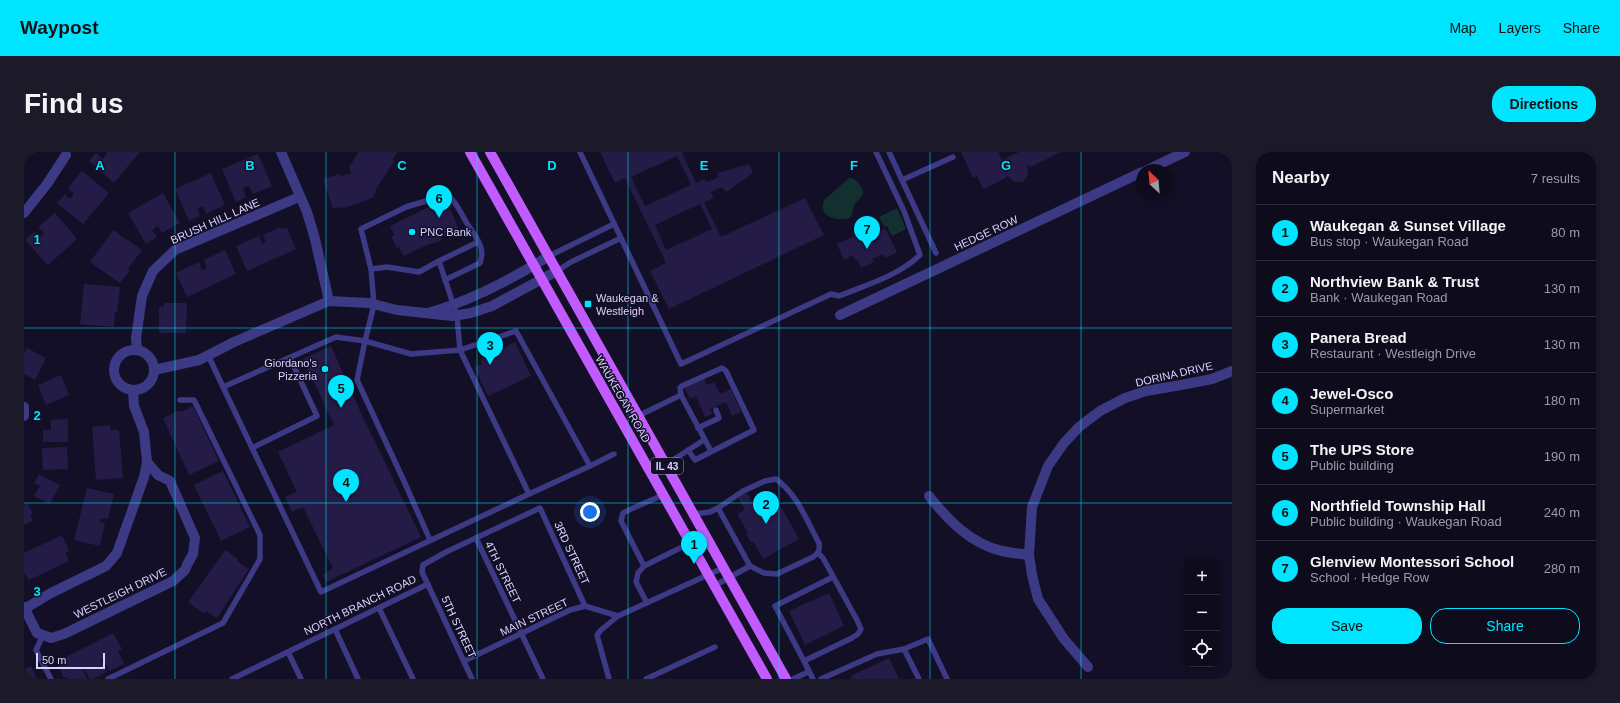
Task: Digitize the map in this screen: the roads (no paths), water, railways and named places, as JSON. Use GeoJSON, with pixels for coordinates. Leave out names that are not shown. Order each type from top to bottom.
{"type":"FeatureCollection","features":[{"type":"Feature","properties":{"kind":"main road","name":"WAUKEGAN ROAD"},"geometry":{"type":"LineString","coordinates":[[470,152],[767,679]]}},
{"type":"Feature","properties":{"kind":"main road","name":"WAUKEGAN ROAD"},"geometry":{"type":"LineString","coordinates":[[490,152],[786,679]]}},
{"type":"Feature","properties":{"kind":"main road"},"geometry":{"type":"LineString","coordinates":[[649,469],[664,460]]}},
{"type":"Feature","properties":{"kind":"street"},"geometry":{"type":"LineString","coordinates":[[281,152],[299,197],[307,212],[315,239],[329,301]]}},
{"type":"Feature","properties":{"kind":"street"},"geometry":{"type":"LineString","coordinates":[[1160,164],[1185,152]]}},
{"type":"Feature","properties":{"kind":"street"},"geometry":{"type":"LineString","coordinates":[[24,213],[47,184],[66,153]]}},
{"type":"Feature","properties":{"kind":"street","name":"HEDGE ROW"},"geometry":{"type":"LineString","coordinates":[[840,315],[1136,175]]}},
{"type":"Feature","properties":{"kind":"street","name":"BRUSH HILL LANE"},"geometry":{"type":"LineString","coordinates":[[137,349],[136,338],[142,296],[153,271],[175,250],[299,197]]}},
{"type":"Feature","properties":{"kind":"street"},"geometry":{"type":"LineString","coordinates":[[427,313],[453,305],[480,294],[549,256]]}},
{"type":"Feature","properties":{"kind":"street"},"geometry":{"type":"LineString","coordinates":[[154,370],[199,360],[234,342],[329,301],[374,305],[397,310],[457,316],[492,306],[557,271]]}},
{"type":"Feature","properties":{"kind":"street"},"geometry":{"type":"LineString","coordinates":[[137,349],[147,354],[153,364],[154,370],[148,384],[133,390],[119,384],[113,370],[115,360],[118,356],[127,350],[137,349]]}},
{"type":"Feature","properties":{"kind":"street","name":"DORINA DRIVE"},"geometry":{"type":"LineString","coordinates":[[1088,667],[1064,639],[1038,599],[1029,555],[1032,507],[1048,466],[1064,443],[1079,427],[1100,411],[1125,398],[1146,391],[1212,379],[1232,371]]}},
{"type":"Feature","properties":{"kind":"street"},"geometry":{"type":"LineString","coordinates":[[43,635],[37,633],[25,607],[106,566],[117,553],[144,476],[146,462],[144,432],[134,406],[133,390]]}},
{"type":"Feature","properties":{"kind":"street"},"geometry":{"type":"LineString","coordinates":[[24,407],[24,416]]}},
{"type":"Feature","properties":{"kind":"street","name":"WESTLEIGH DRIVE"},"geometry":{"type":"LineString","coordinates":[[43,635],[51,638],[64,634],[173,581],[185,570],[193,554],[195,538],[170,481],[158,475],[146,462]]}},
{"type":"Feature","properties":{"kind":"street"},"geometry":{"type":"LineString","coordinates":[[929,496],[942,512],[970,538],[1001,551],[1029,555]]}},
{"type":"Feature","properties":{"kind":"lane"},"geometry":{"type":"LineString","coordinates":[[580,152],[681,364],[831,294],[839,296],[895,272],[920,255],[904,211],[876,152]]}},
{"type":"Feature","properties":{"kind":"lane"},"geometry":{"type":"LineString","coordinates":[[889,152],[936,253]]}},
{"type":"Feature","properties":{"kind":"lane"},"geometry":{"type":"LineString","coordinates":[[902,180],[953,157]]}},
{"type":"Feature","properties":{"kind":"lane"},"geometry":{"type":"LineString","coordinates":[[438,196],[446,193],[455,201],[482,249],[483,256],[480,263],[445,280]]}},
{"type":"Feature","properties":{"kind":"lane"},"geometry":{"type":"LineString","coordinates":[[426,201],[406,207],[361,229],[371,270],[374,305],[357,380],[430,540]]}},
{"type":"Feature","properties":{"kind":"lane"},"geometry":{"type":"LineString","coordinates":[[549,256],[614,224]]}},
{"type":"Feature","properties":{"kind":"lane"},"geometry":{"type":"LineString","coordinates":[[557,271],[571,262],[621,238]]}},
{"type":"Feature","properties":{"kind":"lane"},"geometry":{"type":"LineString","coordinates":[[371,270],[387,267],[419,272],[478,242]]}},
{"type":"Feature","properties":{"kind":"lane"},"geometry":{"type":"LineString","coordinates":[[439,261],[457,316],[460,350],[529,494]]}},
{"type":"Feature","properties":{"kind":"lane"},"geometry":{"type":"LineString","coordinates":[[223,387],[336,337],[365,341],[411,354],[460,350],[516,331],[590,466]]}},
{"type":"Feature","properties":{"kind":"lane"},"geometry":{"type":"LineString","coordinates":[[208,355],[321,592],[614,454]]}},
{"type":"Feature","properties":{"kind":"lane"},"geometry":{"type":"LineString","coordinates":[[252,448],[317,416],[290,358]]}},
{"type":"Feature","properties":{"kind":"lane"},"geometry":{"type":"LineString","coordinates":[[688,450],[695,460],[754,430],[726,371],[722,368],[687,382],[680,388],[680,395],[711,451]]}},
{"type":"Feature","properties":{"kind":"lane"},"geometry":{"type":"LineString","coordinates":[[638,416],[680,395]]}},
{"type":"Feature","properties":{"kind":"lane"},"geometry":{"type":"LineString","coordinates":[[108,679],[223,623],[260,559],[260,535],[194,400],[180,400]]}},
{"type":"Feature","properties":{"kind":"lane"},"geometry":{"type":"LineString","coordinates":[[698,428],[719,418],[716,410]]}},
{"type":"Feature","properties":{"kind":"lane"},"geometry":{"type":"LineString","coordinates":[[664,460],[688,450],[704,440]]}},
{"type":"Feature","properties":{"kind":"lane"},"geometry":{"type":"LineString","coordinates":[[694,514],[710,512],[743,491],[765,481],[776,479],[784,484],[792,493],[819,543],[820,548],[818,553],[777,574],[764,573],[750,566],[718,508]]}},
{"type":"Feature","properties":{"kind":"lane"},"geometry":{"type":"LineString","coordinates":[[644,566],[621,521],[623,513],[663,495]]}},
{"type":"Feature","properties":{"kind":"lane","name":"NORTH BRANCH ROAD"},"geometry":{"type":"LineString","coordinates":[[232,679],[243,677],[288,652],[428,584],[422,572],[423,565],[540,508]]}},
{"type":"Feature","properties":{"kind":"lane","name":"3RD STREET"},"geometry":{"type":"LineString","coordinates":[[540,508],[585,606]]}},
{"type":"Feature","properties":{"kind":"lane","name":"4TH STREET"},"geometry":{"type":"LineString","coordinates":[[476,538],[543,679]]}},
{"type":"Feature","properties":{"kind":"lane"},"geometry":{"type":"LineString","coordinates":[[647,603],[636,582],[638,574],[644,566],[690,542]]}},
{"type":"Feature","properties":{"kind":"lane"},"geometry":{"type":"LineString","coordinates":[[804,661],[852,638],[858,634],[861,629],[823,558],[818,553]]}},
{"type":"Feature","properties":{"kind":"lane"},"geometry":{"type":"LineString","coordinates":[[714,586],[750,566]]}},
{"type":"Feature","properties":{"kind":"lane"},"geometry":{"type":"LineString","coordinates":[[610,679],[597,636],[601,630],[618,616],[723,568]]}},
{"type":"Feature","properties":{"kind":"lane"},"geometry":{"type":"LineString","coordinates":[[813,679],[808,672],[804,661],[775,606],[833,577]]}},
{"type":"Feature","properties":{"kind":"lane","name":"5TH STREET"},"geometry":{"type":"LineString","coordinates":[[428,584],[472,679]]}},
{"type":"Feature","properties":{"kind":"lane","name":"MAIN STREET"},"geometry":{"type":"LineString","coordinates":[[464,661],[570,610],[585,606],[618,616]]}},
{"type":"Feature","properties":{"kind":"lane"},"geometry":{"type":"LineString","coordinates":[[379,608],[413,679]]}},
{"type":"Feature","properties":{"kind":"lane"},"geometry":{"type":"LineString","coordinates":[[335,629],[358,679]]}},
{"type":"Feature","properties":{"kind":"lane"},"geometry":{"type":"LineString","coordinates":[[43,635],[36,650],[51,679]]}},
{"type":"Feature","properties":{"kind":"lane"},"geometry":{"type":"LineString","coordinates":[[821,679],[878,654],[891,650],[904,650],[928,639],[947,679]]}},
{"type":"Feature","properties":{"kind":"lane"},"geometry":{"type":"LineString","coordinates":[[646,679],[715,647]]}},
{"type":"Feature","properties":{"kind":"lane"},"geometry":{"type":"LineString","coordinates":[[904,650],[919,679]]}},
{"type":"Feature","properties":{"kind":"lane"},"geometry":{"type":"LineString","coordinates":[[288,652],[301,679]]}},
{"type":"Feature","properties":{"kind":"lane"},"geometry":{"type":"LineString","coordinates":[[793,679],[808,672]]}},
{"type":"Feature","properties":{"kind":"place","name":"Northfield Township Hall"},"geometry":{"type":"Point","coordinates":[439,218]}},
{"type":"Feature","properties":{"kind":"place","name":"PNC Bank"},"geometry":{"type":"Point","coordinates":[412,232]}},
{"type":"Feature","properties":{"kind":"place","name":"Glenview Montessori School"},"geometry":{"type":"Point","coordinates":[867,249]}},
{"type":"Feature","properties":{"kind":"place","name":"Waukegan & Westleigh"},"geometry":{"type":"Point","coordinates":[588,304]}},
{"type":"Feature","properties":{"kind":"place","name":"Panera Bread"},"geometry":{"type":"Point","coordinates":[490,365]}},
{"type":"Feature","properties":{"kind":"place","name":"Giordano's Pizzeria"},"geometry":{"type":"Point","coordinates":[325,369]}},
{"type":"Feature","properties":{"kind":"place","name":"The UPS Store"},"geometry":{"type":"Point","coordinates":[341,408]}},
{"type":"Feature","properties":{"kind":"place","name":"Jewel-Osco"},"geometry":{"type":"Point","coordinates":[346,502]}},
{"type":"Feature","properties":{"kind":"place","name":"Northview Bank & Trust"},"geometry":{"type":"Point","coordinates":[766,524]}},
{"type":"Feature","properties":{"kind":"place","name":"Waukegan & Sunset Village"},"geometry":{"type":"Point","coordinates":[694,564]}}]}
